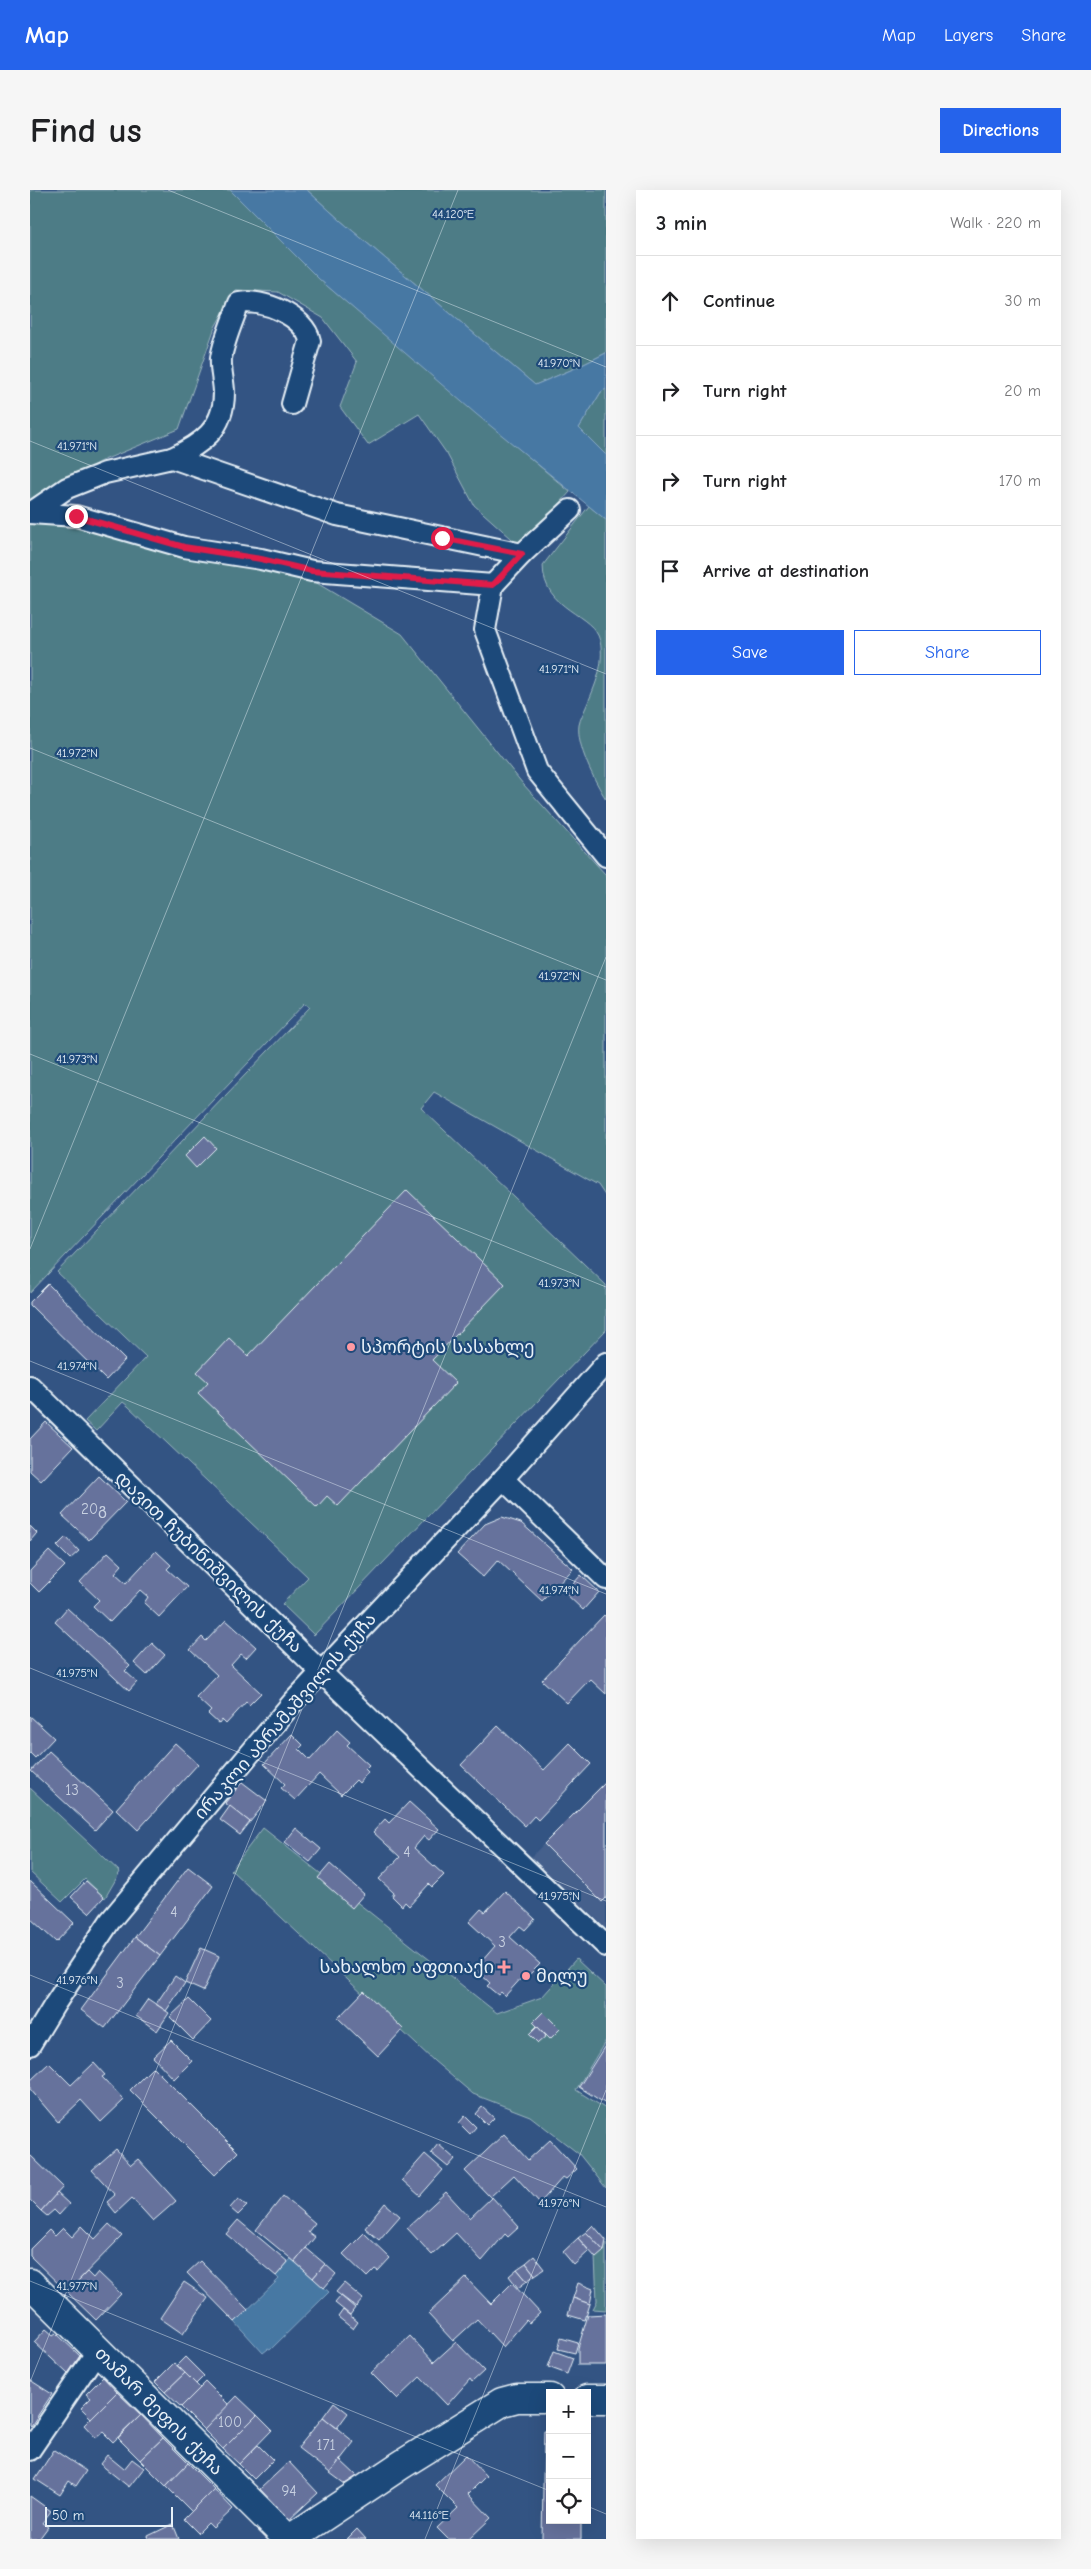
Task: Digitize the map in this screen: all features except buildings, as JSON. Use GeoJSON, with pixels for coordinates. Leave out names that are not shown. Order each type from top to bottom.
{"type":"FeatureCollection","features":[{"type":"Feature","properties":{"kind":"street"},"geometry":{"type":"LineString","coordinates":[[31,513],[67,488],[105,473],[172,458],[184,452],[212,431],[221,419],[224,394],[222,358],[239,303],[252,300],[292,316],[308,330],[310,341],[292,404]]}},
{"type":"Feature","properties":{"kind":"street"},"geometry":{"type":"LineString","coordinates":[[172,458],[337,515],[522,554]]}},
{"type":"Feature","properties":{"kind":"street"},"geometry":{"type":"LineString","coordinates":[[570,510],[522,554],[493,585],[485,630],[537,771],[606,856]]}},
{"type":"Feature","properties":{"kind":"street"},"geometry":{"type":"LineString","coordinates":[[31,513],[76,516],[184,547],[261,559],[312,571],[493,585]]}},
{"type":"Feature","properties":{"kind":"street","name":"ირაკლი აბრამაშვილის ქუჩა"},"geometry":{"type":"LineString","coordinates":[[30,2045],[54,2004],[110,1921],[320,1671],[503,1479],[606,1363]]}},
{"type":"Feature","properties":{"kind":"street","name":"დავით ჩუბინიშვილის ქუჩა"},"geometry":{"type":"LineString","coordinates":[[30,1386],[320,1671],[606,1946]]}},
{"type":"Feature","properties":{"kind":"street"},"geometry":{"type":"LineString","coordinates":[[503,1479],[606,1579]]}},
{"type":"Feature","properties":{"kind":"street","name":"თამარ მეფის ქუჩა"},"geometry":{"type":"LineString","coordinates":[[30,2283],[289,2539]]}},
{"type":"Feature","properties":{"kind":"street"},"geometry":{"type":"LineString","coordinates":[[30,2450],[98,2350]]}},
{"type":"Feature","properties":{"kind":"street"},"geometry":{"type":"LineString","coordinates":[[289,2539],[401,2465],[502,2402],[516,2398],[546,2398]]}},
{"type":"Feature","properties":{"kind":"street"},"geometry":{"type":"LineString","coordinates":[[591,2398],[606,2398]]}},
{"type":"Feature","properties":{"kind":"shaded area"},"geometry":{"type":"Polygon","coordinates":[[[230,190],[307,190],[535,385],[606,353],[606,389],[601,392],[579,428],[606,455],[606,520],[476,414],[319,279],[230,190]]]}},
{"type":"Feature","properties":{"kind":"shaded area"},"geometry":{"type":"Polygon","coordinates":[[[606,1780],[606,1928],[531,1857],[606,1780]]]}},
{"type":"Feature","properties":{"kind":"shaded area"},"geometry":{"type":"Polygon","coordinates":[[[291,2259],[329,2292],[270,2350],[268,2349],[263,2353],[235,2322],[279,2279],[276,2276],[291,2259]]]}},
{"type":"Feature","properties":{"kind":"green space"},"geometry":{"type":"Polygon","coordinates":[[[30,190],[230,190],[319,279],[570,492],[521,547],[474,505],[447,454],[419,414],[368,445],[340,407],[357,362],[323,318],[278,292],[236,290],[215,327],[179,429],[99,462],[30,503],[30,190]]]}},
{"type":"Feature","properties":{"kind":"green space"},"geometry":{"type":"Polygon","coordinates":[[[307,190],[606,190],[606,353],[535,385],[307,190]]]}},
{"type":"Feature","properties":{"kind":"green space"},"geometry":{"type":"Polygon","coordinates":[[[606,389],[606,455],[579,428],[601,392],[606,389]]]}},
{"type":"Feature","properties":{"kind":"green space"},"geometry":{"type":"Polygon","coordinates":[[[589,506],[606,520],[606,799],[587,763],[580,743],[579,733],[580,720],[598,675],[601,658],[600,641],[596,632],[589,624],[559,602],[551,592],[545,580],[543,565],[589,506]]]}},
{"type":"Feature","properties":{"kind":"green space"},"geometry":{"type":"Polygon","coordinates":[[[77,519],[310,579],[402,634],[523,784],[606,875],[606,1197],[598,1185],[434,1092],[421,1108],[606,1285],[606,1330],[314,1635],[282,1604],[308,1577],[128,1406],[123,1402],[96,1431],[85,1421],[146,1357],[57,1272],[310,1007],[305,1003],[30,1293],[30,522],[77,519]]]}},
{"type":"Feature","properties":{"kind":"green space"},"geometry":{"type":"Polygon","coordinates":[[[30,1788],[120,1872],[105,1898],[85,1879],[62,1902],[30,1872],[30,1788]]]}},
{"type":"Feature","properties":{"kind":"green space"},"geometry":{"type":"Polygon","coordinates":[[[263,1828],[497,2013],[542,1997],[576,1959],[606,1987],[606,2040],[576,2090],[606,2109],[606,2188],[579,2154],[530,2116],[473,2094],[434,2061],[231,1870],[263,1828]]]}},
{"type":"Feature","properties":{"kind":"green space"},"geometry":{"type":"Polygon","coordinates":[[[606,2243],[606,2310],[593,2309],[597,2301],[595,2257],[606,2243]]]}},
{"type":"Feature","properties":{"kind":"place","name":"სპორტის სასახლე"},"geometry":{"type":"Point","coordinates":[351,1347]}},
{"type":"Feature","properties":{"kind":"place","name":"სახალხო აფთიაქი"},"geometry":{"type":"Point","coordinates":[504,1967]}},
{"type":"Feature","properties":{"kind":"place","name":"მილუ"},"geometry":{"type":"Point","coordinates":[526,1976]}},
{"type":"Feature","properties":{"kind":"route"},"geometry":{"type":"LineString","coordinates":[[76,516],[184,547],[261,559],[312,571],[493,585],[522,554],[442,538]]}}]}
